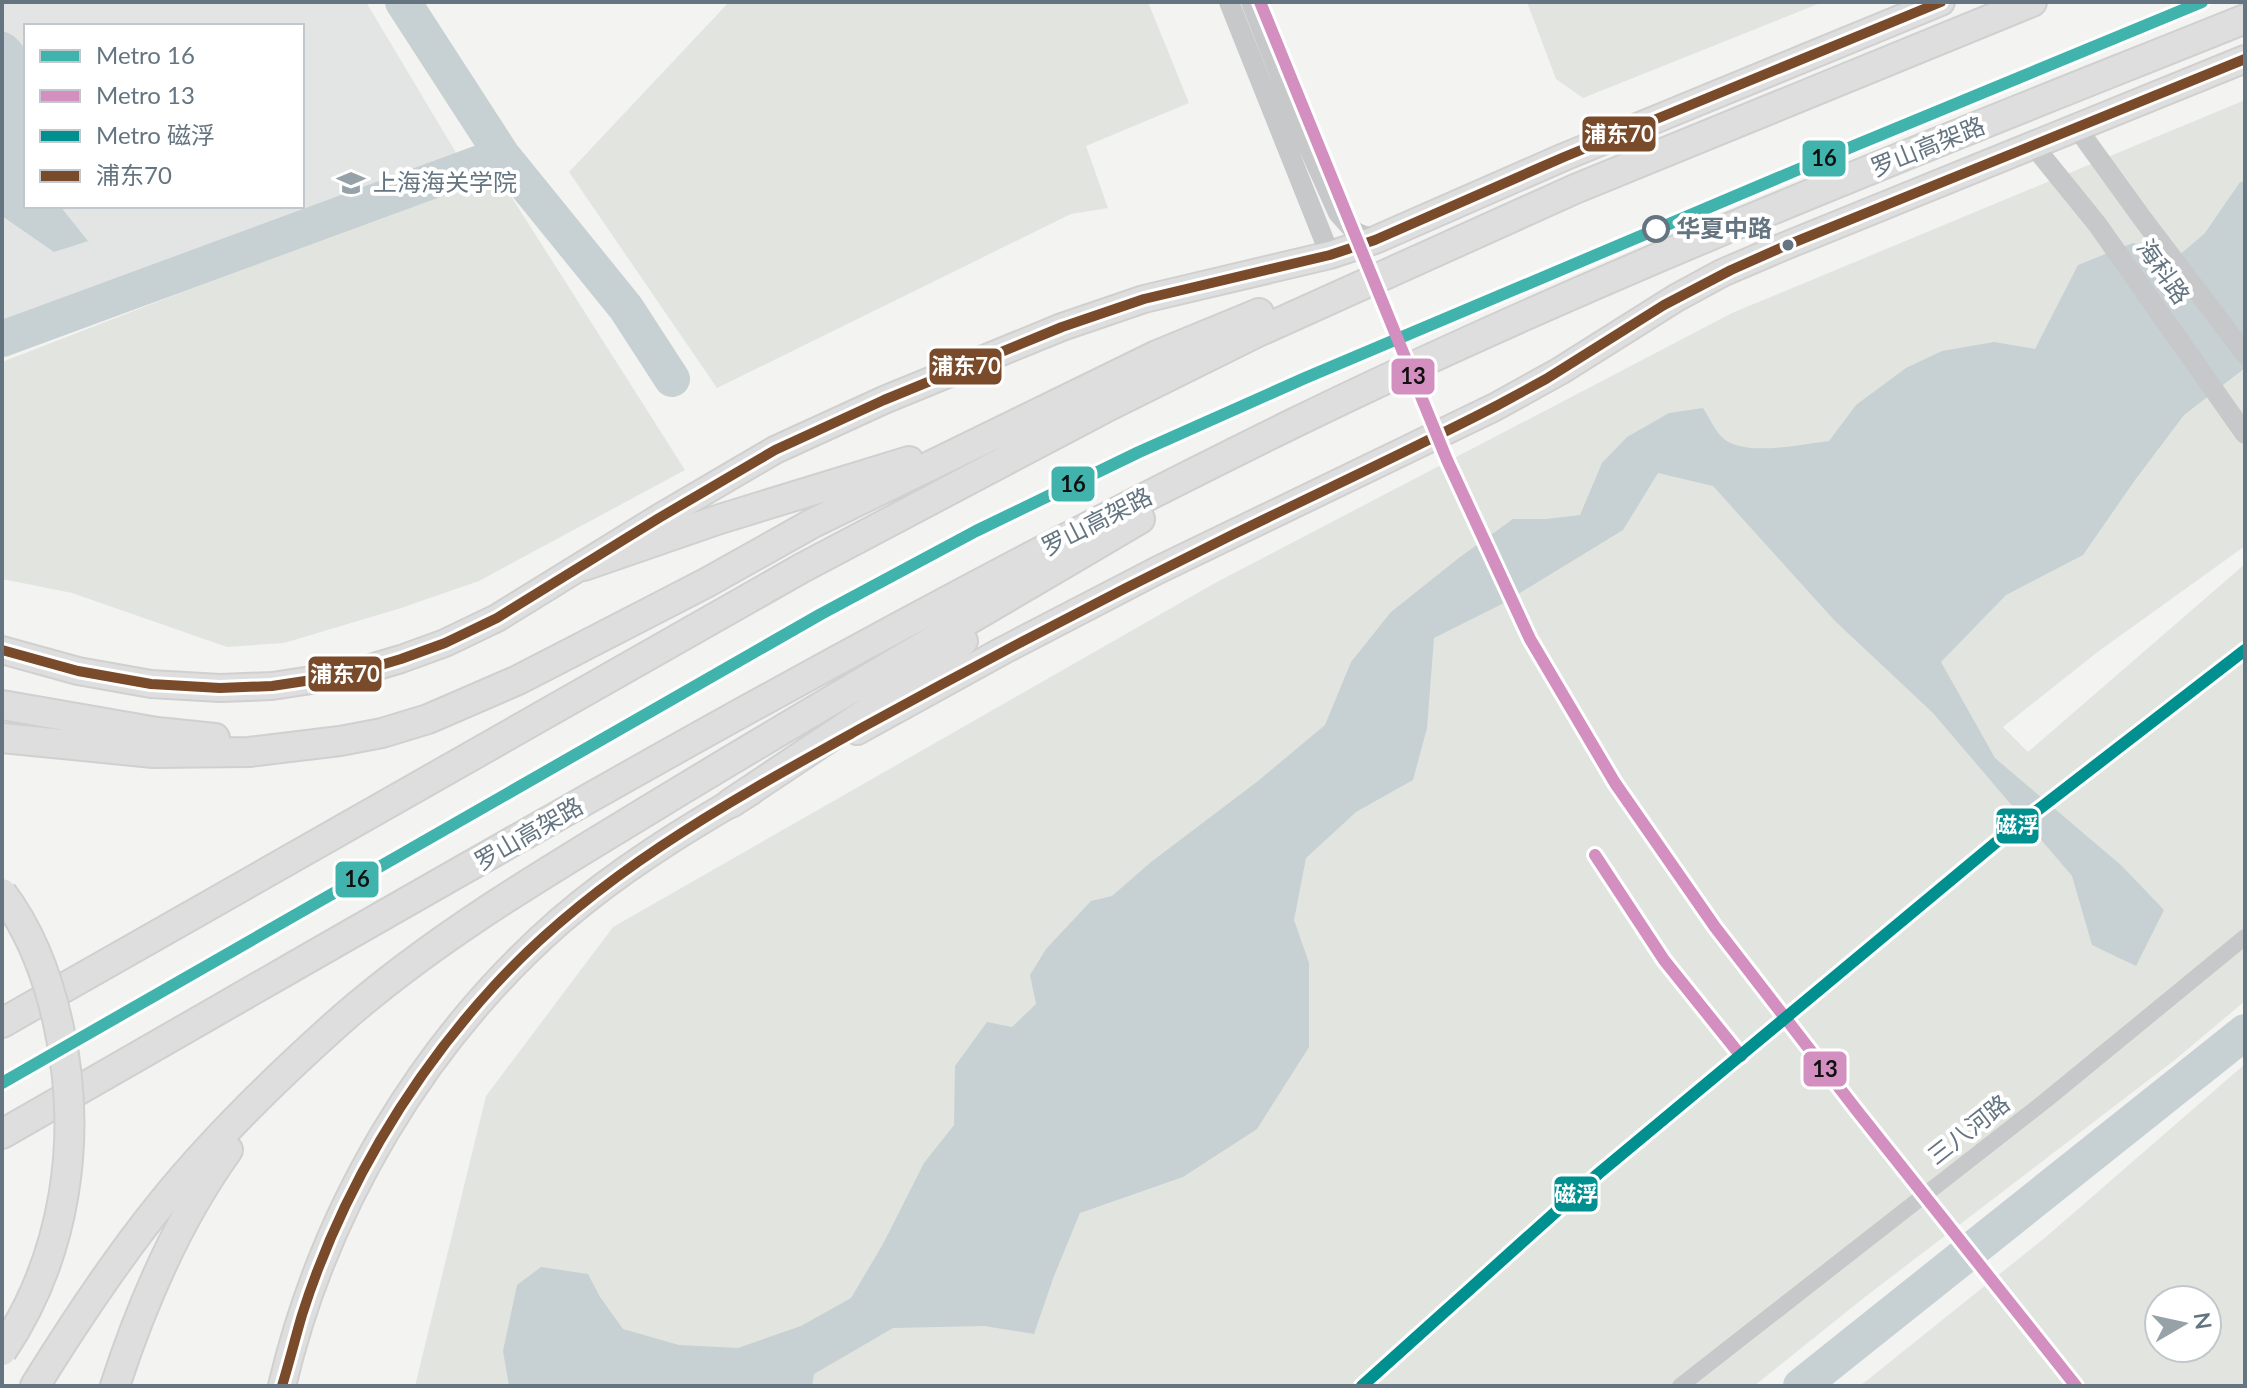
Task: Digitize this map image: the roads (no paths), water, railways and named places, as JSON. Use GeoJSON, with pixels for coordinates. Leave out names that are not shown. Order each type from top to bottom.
{"type":"FeatureCollection","features":[{"type":"Feature","properties":{"kind":"highway"},"geometry":{"type":"LineString","coordinates":[[2,738],[296,747],[382,733],[428,719],[518,680],[706,583],[813,523],[1157,355],[1315,289],[1575,189],[2032,2]]}},
{"type":"Feature","properties":{"kind":"highway","name":"罗山高架路"},"geometry":{"type":"LineString","coordinates":[[2,1134],[849,652],[1036,553],[1300,420],[1611,278],[2245,19]]}},
{"type":"Feature","properties":{"kind":"highway"},"geometry":{"type":"LineString","coordinates":[[2,1023],[802,568],[1089,416],[1258,332],[1575,189]]}},
{"type":"Feature","properties":{"kind":"highway"},"geometry":{"type":"LineString","coordinates":[[35,1386],[104,1280],[161,1204],[235,1121],[343,1019],[419,957],[520,889],[716,769],[1156,510],[1611,278]]}},
{"type":"Feature","properties":{"kind":"highway"},"geometry":{"type":"LineString","coordinates":[[584,566],[720,519],[952,447],[1048,408]]}},
{"type":"Feature","properties":{"kind":"highway"},"geometry":{"type":"LineString","coordinates":[[731,803],[866,713],[1011,606],[1156,510]]}},
{"type":"Feature","properties":{"kind":"highway"},"geometry":{"type":"LineString","coordinates":[[2,705],[155,742]]}},
{"type":"Feature","properties":{"kind":"highway"},"geometry":{"type":"LineString","coordinates":[[2,893],[35,949],[53,1001],[64,1050],[70,1100],[69,1160],[53,1241],[41,1277],[2,1351]]}},
{"type":"Feature","properties":{"kind":"highway"},"geometry":{"type":"LineString","coordinates":[[115,1386],[132,1333],[157,1276],[211,1174],[285,1079],[343,1019]]}},
{"type":"Feature","properties":{"kind":"main road"},"geometry":{"type":"LineString","coordinates":[[2,650],[78,671],[151,684],[220,688],[286,684],[364,670],[401,659],[445,643],[497,618],[775,450],[937,377],[1062,327],[1144,299],[1330,255],[1375,240],[1593,145],[1941,2]]}},
{"type":"Feature","properties":{"kind":"main road"},"geometry":{"type":"LineString","coordinates":[[282,1386],[292,1343],[327,1246],[360,1178],[404,1102],[441,1049],[521,957],[561,920],[642,859],[731,803],[1004,650],[1201,549],[1495,407],[1722,273],[2245,59]]}},
{"type":"Feature","properties":{"kind":"street"},"geometry":{"type":"LineString","coordinates":[[1229,2],[1330,255]]}},
{"type":"Feature","properties":{"kind":"street"},"geometry":{"type":"LineString","coordinates":[[1251,2],[1338,213],[1355,232],[1375,240]]}},
{"type":"Feature","properties":{"kind":"street","name":"海科路"},"geometry":{"type":"LineString","coordinates":[[2077,128],[2245,354]]}},
{"type":"Feature","properties":{"kind":"street","name":"海科路"},"geometry":{"type":"LineString","coordinates":[[2033,145],[2097,224],[2245,434]]}},
{"type":"Feature","properties":{"kind":"street","name":"三八河路"},"geometry":{"type":"LineString","coordinates":[[1680,1386],[2045,1101],[2245,937]]}},
{"type":"Feature","properties":{"kind":"waterway"},"geometry":{"type":"LineString","coordinates":[[403,2],[502,155],[626,308],[672,379]]}},
{"type":"Feature","properties":{"kind":"waterway"},"geometry":{"type":"LineString","coordinates":[[2,339],[502,155]]}},
{"type":"Feature","properties":{"kind":"waterway"},"geometry":{"type":"LineString","coordinates":[[1801,1386],[2245,1032]]}},
{"type":"Feature","properties":{"kind":"metro line","name":"13"},"geometry":{"type":"LineString","coordinates":[[1260,2],[1447,460],[1530,639],[1615,783],[1715,927],[2076,1386]]}},
{"type":"Feature","properties":{"kind":"metro line","name":"16"},"geometry":{"type":"LineString","coordinates":[[2,1083],[821,614],[976,531],[1139,452],[1305,378],[2202,2]]}},
{"type":"Feature","properties":{"kind":"metro line","name":"磁浮"},"geometry":{"type":"LineString","coordinates":[[1362,1386],[1598,1174],[1999,840],[2245,650]]}},
{"type":"Feature","properties":{"kind":"metro line","name":"13"},"geometry":{"type":"LineString","coordinates":[[1595,855],[1664,960],[1741,1056]]}},
{"type":"Feature","properties":{"kind":"place","name":"上海海关学院"},"geometry":{"type":"Point","coordinates":[351,183]}},
{"type":"Feature","properties":{"kind":"place","name":"华夏中路"},"geometry":{"type":"Point","coordinates":[1656,229]}}]}
